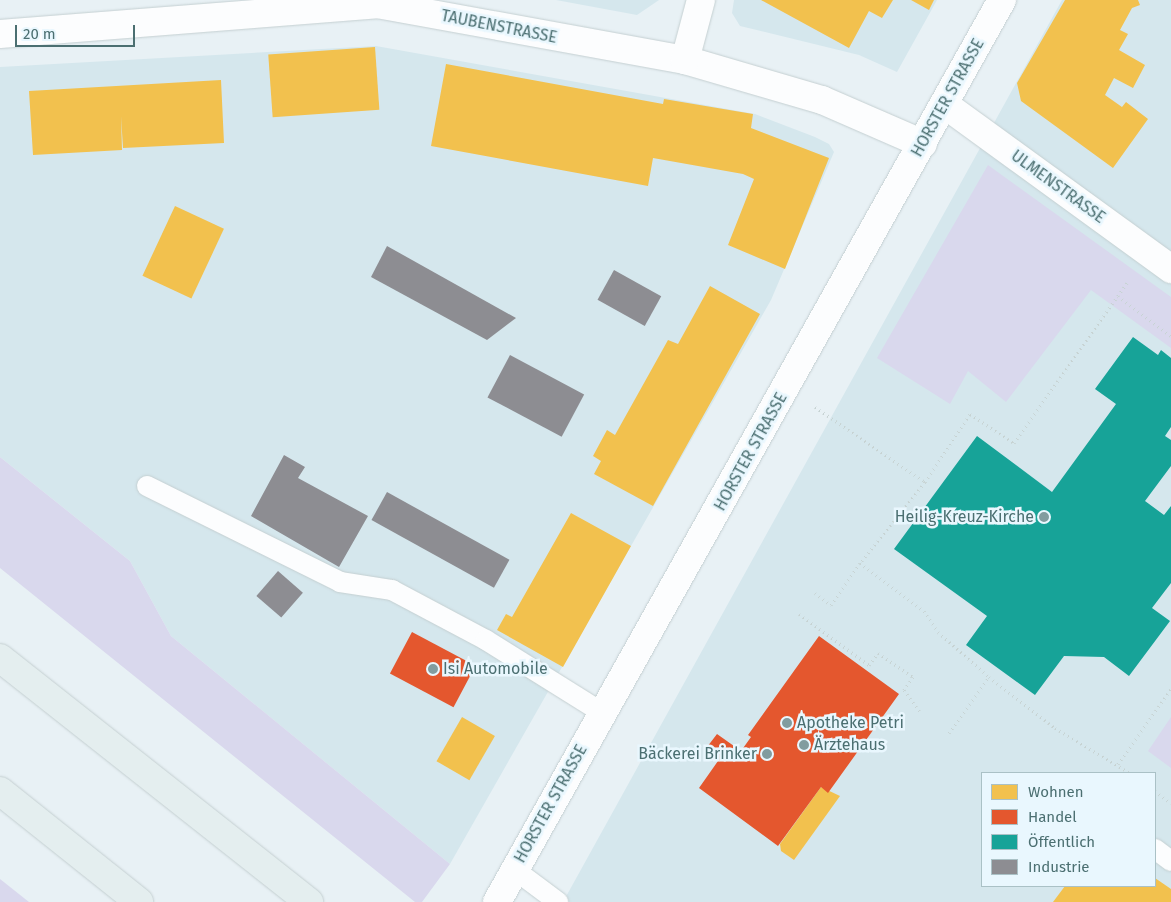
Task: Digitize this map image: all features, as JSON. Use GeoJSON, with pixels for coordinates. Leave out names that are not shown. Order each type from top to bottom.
{"type":"FeatureCollection","features":[{"type":"Feature","properties":{"kind":"highway"},"geometry":{"type":"LineString","coordinates":[[0,658],[308,902]]}},
{"type":"Feature","properties":{"kind":"highway"},"geometry":{"type":"LineString","coordinates":[[0,791],[139,902]]}},
{"type":"Feature","properties":{"kind":"street"},"geometry":{"type":"LineString","coordinates":[[685,60],[701,0]]}},
{"type":"Feature","properties":{"kind":"street","name":"HORSTER STRASSE"},"geometry":{"type":"LineString","coordinates":[[497,902],[924,144],[1002,0]]}},
{"type":"Feature","properties":{"kind":"street","name":"TAUBENSTRASSE"},"geometry":{"type":"LineString","coordinates":[[0,34],[377,4],[685,60],[822,100],[924,144]]}},
{"type":"Feature","properties":{"kind":"street","name":"ULMENSTRASSE"},"geometry":{"type":"LineString","coordinates":[[944,104],[1171,269]]}},
{"type":"Feature","properties":{"kind":"lane"},"geometry":{"type":"LineString","coordinates":[[147,486],[340,582],[392,590],[486,640],[603,713]]}},
{"type":"Feature","properties":{"kind":"lane"},"geometry":{"type":"LineString","coordinates":[[1156,850],[1171,861]]}},
{"type":"Feature","properties":{"kind":"lane"},"geometry":{"type":"LineString","coordinates":[[515,870],[558,902]]}},
{"type":"Feature","properties":{"kind":"path"},"geometry":{"type":"LineString","coordinates":[[815,593],[831,605],[860,563],[925,482],[970,414],[1014,443],[1148,252]]}},
{"type":"Feature","properties":{"kind":"path"},"geometry":{"type":"LineString","coordinates":[[1118,296],[1171,336]]}},
{"type":"Feature","properties":{"kind":"path"},"geometry":{"type":"LineString","coordinates":[[787,388],[925,482]]}},
{"type":"Feature","properties":{"kind":"path"},"geometry":{"type":"LineString","coordinates":[[860,563],[924,611],[938,632],[989,677],[1055,728],[1129,772]]}},
{"type":"Feature","properties":{"kind":"path"},"geometry":{"type":"LineString","coordinates":[[799,614],[869,666],[878,653],[913,677],[904,690],[921,713]]}},
{"type":"Feature","properties":{"kind":"path"},"geometry":{"type":"LineString","coordinates":[[949,733],[989,677]]}},
{"type":"Feature","properties":{"kind":"path"},"geometry":{"type":"LineString","coordinates":[[1118,764],[1171,689]]}},
{"type":"Feature","properties":{"kind":"path"},"geometry":{"type":"LineString","coordinates":[[1156,792],[1171,803]]}},
{"type":"Feature","properties":{"kind":"shaded area"},"geometry":{"type":"Polygon","coordinates":[[[556,0],[659,0],[637,15],[556,0]]]}},
{"type":"Feature","properties":{"kind":"shaded area"},"geometry":{"type":"Polygon","coordinates":[[[734,0],[937,0],[897,72],[859,55],[740,26],[732,13],[734,0]]]}},
{"type":"Feature","properties":{"kind":"shaded area"},"geometry":{"type":"Polygon","coordinates":[[[1062,0],[1171,0],[1171,902],[563,902],[1062,0]]]}},
{"type":"Feature","properties":{"kind":"shaded area"},"geometry":{"type":"Polygon","coordinates":[[[376,46],[755,114],[815,137],[829,144],[834,152],[771,300],[450,864],[171,636],[130,561],[0,457],[0,67],[376,46]]]}},
{"type":"Feature","properties":{"kind":"shaded area"},"geometry":{"type":"Polygon","coordinates":[[[988,165],[1171,297],[1171,348],[1091,290],[1006,402],[968,371],[950,404],[877,358],[988,165]]]}},
{"type":"Feature","properties":{"kind":"shaded area"},"geometry":{"type":"Polygon","coordinates":[[[0,457],[130,561],[171,636],[450,864],[422,902],[415,902],[0,568],[0,457]]]}},
{"type":"Feature","properties":{"kind":"shaded area"},"geometry":{"type":"Polygon","coordinates":[[[1171,717],[1171,768],[1148,751],[1171,717]]]}},
{"type":"Feature","properties":{"kind":"shaded area"},"geometry":{"type":"Polygon","coordinates":[[[0,879],[29,902],[0,902],[0,879]]]}},
{"type":"Feature","properties":{"kind":"building: Wohnen"},"geometry":{"type":"Polygon","coordinates":[[[761,0],[893,0],[882,18],[869,11],[849,48],[761,0]]]}},
{"type":"Feature","properties":{"kind":"building: Wohnen"},"geometry":{"type":"Polygon","coordinates":[[[911,0],[934,0],[929,10],[911,0]]]}},
{"type":"Feature","properties":{"kind":"building: Wohnen"},"geometry":{"type":"Polygon","coordinates":[[[1065,0],[1138,0],[1140,5],[1132,8],[1120,30],[1128,34],[1119,50],[1145,65],[1133,88],[1114,78],[1105,95],[1122,107],[1126,102],[1148,119],[1113,168],[1021,101],[1017,83],[1065,0]]]}},
{"type":"Feature","properties":{"kind":"building: Wohnen"},"geometry":{"type":"Polygon","coordinates":[[[375,47],[379,110],[273,117],[268,54],[375,47]]]}},
{"type":"Feature","properties":{"kind":"building: Wohnen"},"geometry":{"type":"Polygon","coordinates":[[[446,64],[663,104],[664,99],[753,114],[751,128],[829,158],[785,269],[728,245],[754,179],[743,174],[653,158],[648,186],[431,146],[446,64]]]}},
{"type":"Feature","properties":{"kind":"building: Wohnen"},"geometry":{"type":"Polygon","coordinates":[[[221,80],[224,143],[123,148],[121,116],[122,150],[33,155],[29,91],[221,80]]]}},
{"type":"Feature","properties":{"kind":"building: Wohnen"},"geometry":{"type":"Polygon","coordinates":[[[175,206],[224,229],[191,299],[142,276],[175,206]]]}},
{"type":"Feature","properties":{"kind":"building: Wohnen"},"geometry":{"type":"Polygon","coordinates":[[[710,286],[760,314],[653,506],[594,474],[601,461],[593,456],[607,430],[615,435],[668,340],[678,344],[710,286]]]}},
{"type":"Feature","properties":{"kind":"building: Wohnen"},"geometry":{"type":"Polygon","coordinates":[[[571,513],[631,546],[563,667],[497,630],[506,614],[512,617],[571,513]]]}},
{"type":"Feature","properties":{"kind":"building: Wohnen"},"geometry":{"type":"Polygon","coordinates":[[[462,717],[495,736],[469,780],[436,761],[462,717]]]}},
{"type":"Feature","properties":{"kind":"building: Wohnen"},"geometry":{"type":"Polygon","coordinates":[[[821,787],[840,796],[794,860],[781,851],[780,844],[821,787]]]}},
{"type":"Feature","properties":{"kind":"building: Wohnen"},"geometry":{"type":"Polygon","coordinates":[[[1156,879],[1171,889],[1171,902],[1053,902],[1064,887],[1156,887],[1156,879]]]}},
{"type":"Feature","properties":{"kind":"building: Handel","name":"Isi Automobile"},"geometry":{"type":"Polygon","coordinates":[[[412,632],[476,666],[454,707],[390,673],[412,632]]]}},
{"type":"Feature","properties":{"kind":"building: Handel","name":"Ärztehaus"},"geometry":{"type":"Polygon","coordinates":[[[819,636],[899,694],[828,793],[821,787],[778,846],[699,788],[718,761],[704,751],[717,734],[741,751],[751,737],[748,735],[819,636]]]}},
{"type":"Feature","properties":{"kind":"building: Öffentlich","name":"Heilig-Kreuz-Kirche"},"geometry":{"type":"Polygon","coordinates":[[[1133,337],[1158,355],[1161,350],[1171,358],[1171,427],[1165,436],[1171,440],[1171,466],[1145,501],[1164,515],[1171,506],[1171,583],[1152,608],[1170,621],[1129,676],[1104,657],[1064,656],[1035,695],[966,645],[987,616],[894,549],[977,436],[1052,492],[1116,404],[1095,389],[1133,337]]]}},
{"type":"Feature","properties":{"kind":"building: Industrie"},"geometry":{"type":"Polygon","coordinates":[[[387,246],[516,318],[487,340],[371,277],[387,246]]]}},
{"type":"Feature","properties":{"kind":"building: Industrie"},"geometry":{"type":"Polygon","coordinates":[[[614,270],[661,296],[645,326],[598,300],[614,270]]]}},
{"type":"Feature","properties":{"kind":"building: Industrie"},"geometry":{"type":"Polygon","coordinates":[[[510,355],[584,394],[562,437],[487,397],[510,355]]]}},
{"type":"Feature","properties":{"kind":"building: Industrie"},"geometry":{"type":"Polygon","coordinates":[[[284,455],[305,467],[298,478],[368,516],[339,567],[251,516],[284,455]]]}},
{"type":"Feature","properties":{"kind":"building: Industrie"},"geometry":{"type":"Polygon","coordinates":[[[387,492],[509,560],[494,588],[371,520],[387,492]]]}},
{"type":"Feature","properties":{"kind":"building: Industrie"},"geometry":{"type":"Polygon","coordinates":[[[278,571],[303,593],[281,618],[256,596],[278,571]]]}},
{"type":"Feature","properties":{"kind":"place","name":"Heilig-Kreuz-Kirche"},"geometry":{"type":"Point","coordinates":[1044,517]}},
{"type":"Feature","properties":{"kind":"place","name":"Isi Automobile"},"geometry":{"type":"Point","coordinates":[433,669]}},
{"type":"Feature","properties":{"kind":"place","name":"Apotheke Petri"},"geometry":{"type":"Point","coordinates":[787,723]}},
{"type":"Feature","properties":{"kind":"place","name":"Ärztehaus"},"geometry":{"type":"Point","coordinates":[804,745]}},
{"type":"Feature","properties":{"kind":"place","name":"Bäckerei Brinker"},"geometry":{"type":"Point","coordinates":[767,754]}}]}
